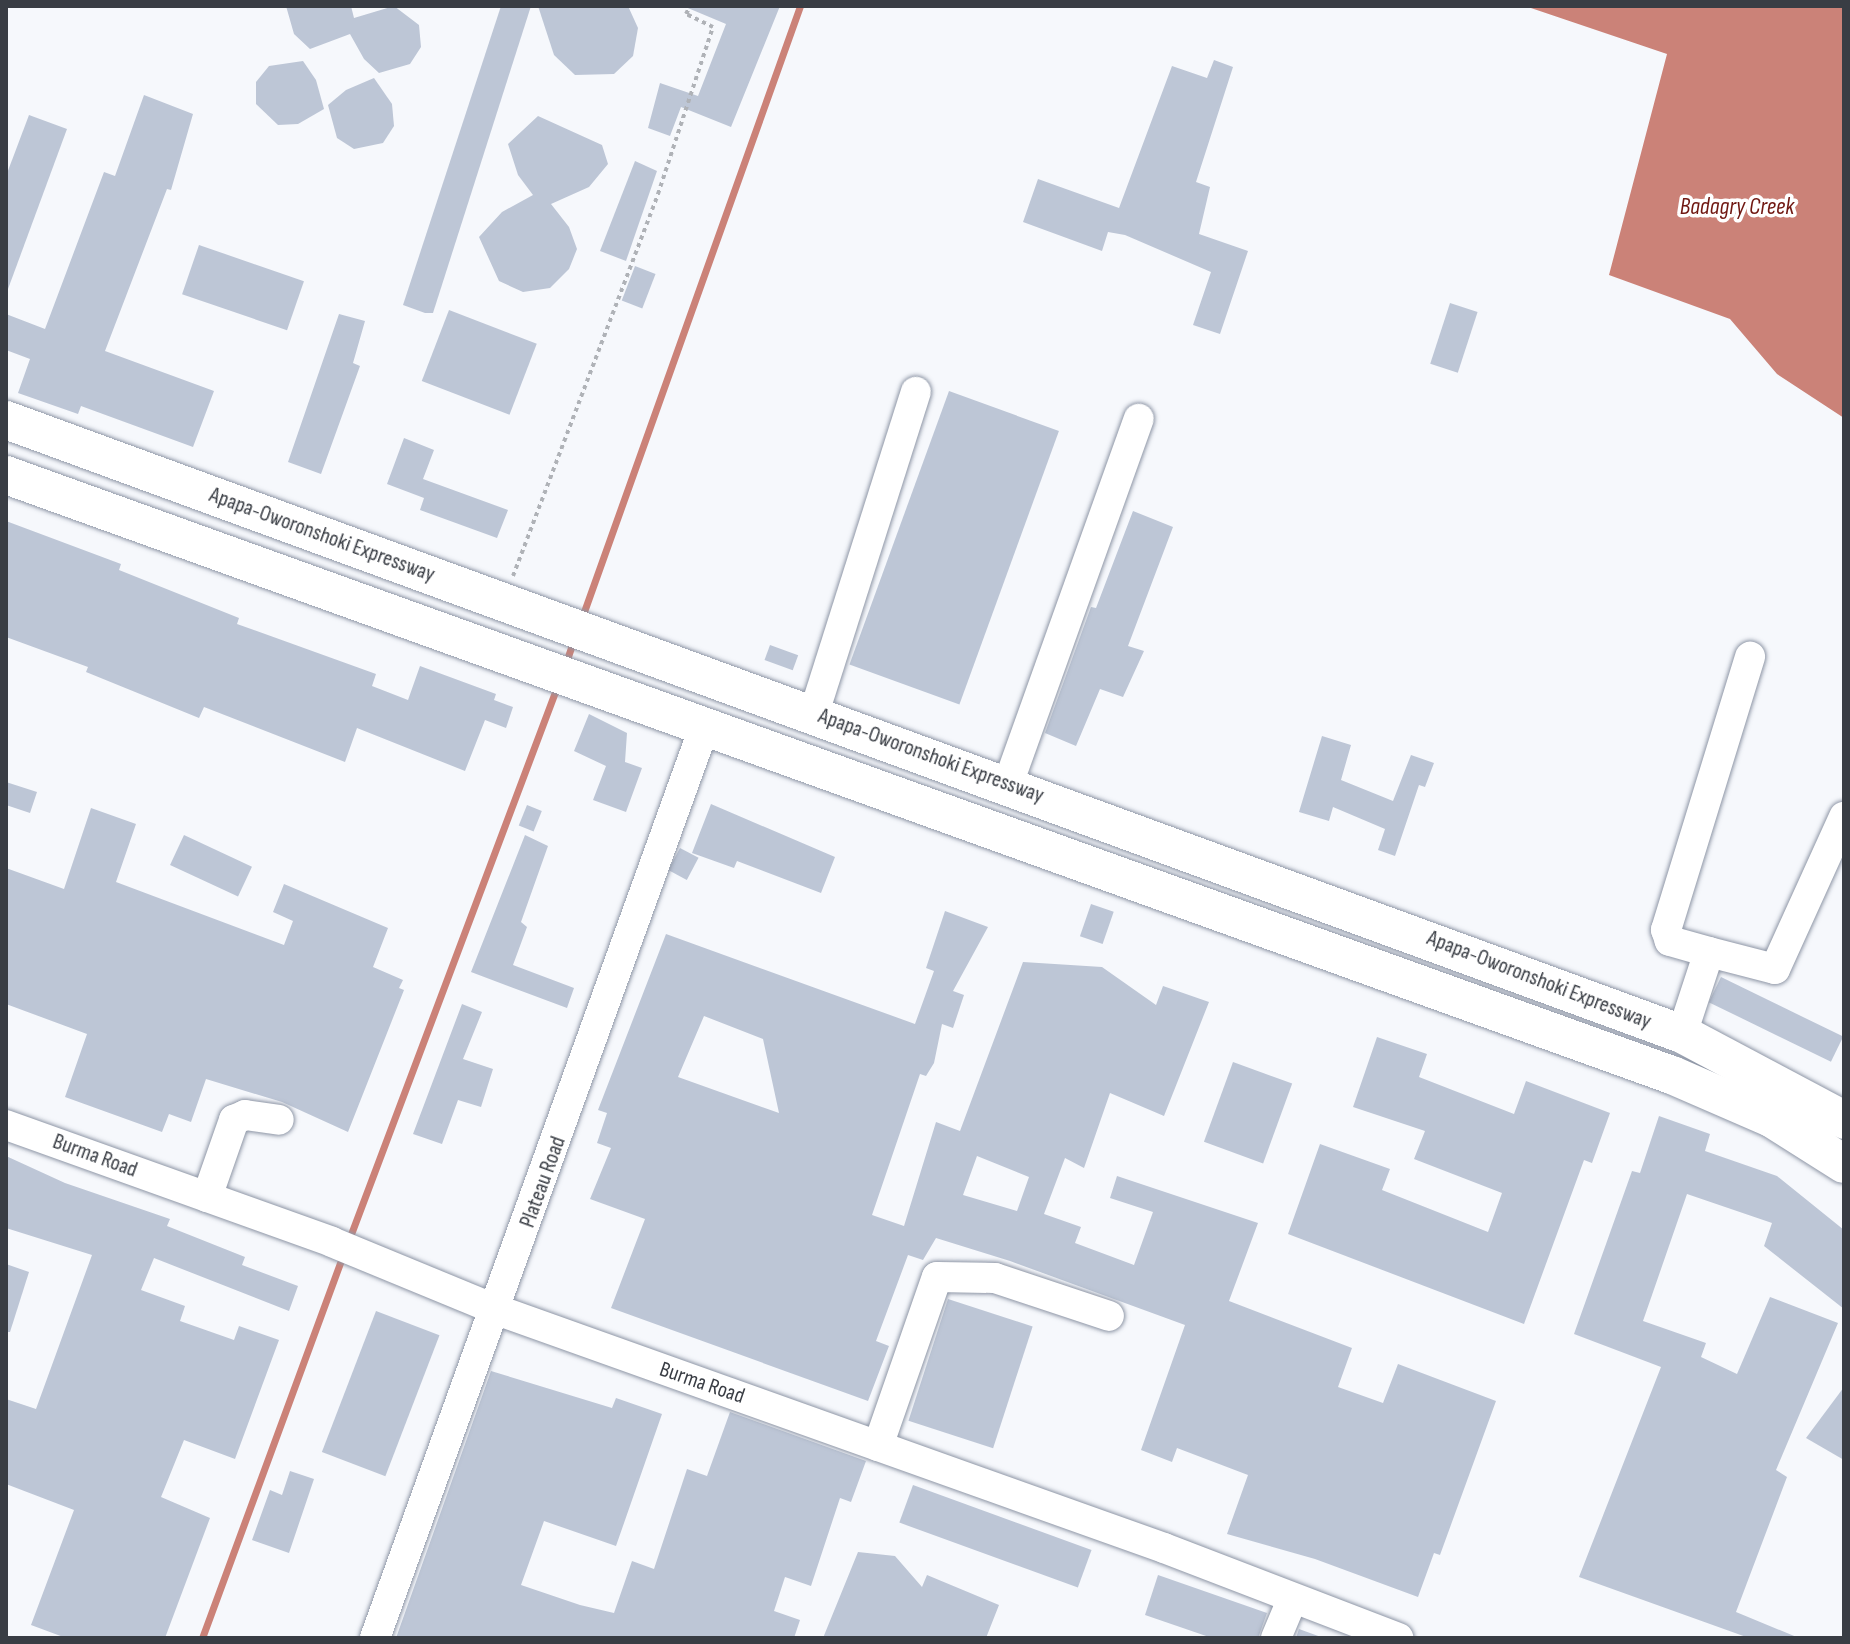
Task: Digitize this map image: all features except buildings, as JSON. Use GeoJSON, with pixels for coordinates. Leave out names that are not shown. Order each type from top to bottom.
{"type":"FeatureCollection","features":[{"type":"Feature","properties":{"kind":"main road","name":"Apapa-Oworonshoki Expressway"},"geometry":{"type":"LineString","coordinates":[[6,420],[1380,920],[1682,1034],[1844,1120]]}},
{"type":"Feature","properties":{"kind":"main road","name":"Apapa-Oworonshoki Expressway"},"geometry":{"type":"LineString","coordinates":[[6,475],[1672,1075],[1771,1118],[1844,1164]]}},
{"type":"Feature","properties":{"kind":"street"},"geometry":{"type":"LineString","coordinates":[[814,713],[916,392]]}},
{"type":"Feature","properties":{"kind":"street"},"geometry":{"type":"LineString","coordinates":[[1008,784],[1139,419]]}},
{"type":"Feature","properties":{"kind":"street"},"geometry":{"type":"LineString","coordinates":[[1750,657],[1666,930],[1670,941],[1775,969],[1844,817]]}},
{"type":"Feature","properties":{"kind":"street","name":"Plateau Road"},"geometry":{"type":"LineString","coordinates":[[375,1638],[497,1310],[705,725]]}},
{"type":"Feature","properties":{"kind":"street"},"geometry":{"type":"LineString","coordinates":[[1682,1034],[1709,952]]}},
{"type":"Feature","properties":{"kind":"street"},"geometry":{"type":"LineString","coordinates":[[207,1197],[234,1120],[245,1115],[279,1120]]}},
{"type":"Feature","properties":{"kind":"street","name":"Burma Road"},"geometry":{"type":"LineString","coordinates":[[6,1125],[332,1242],[497,1310],[1164,1548],[1292,1600],[1398,1638]]}},
{"type":"Feature","properties":{"kind":"street"},"geometry":{"type":"LineString","coordinates":[[878,1446],[937,1277],[995,1278],[1109,1316]]}},
{"type":"Feature","properties":{"kind":"street"},"geometry":{"type":"LineString","coordinates":[[1276,1638],[1292,1600]]}},
{"type":"Feature","properties":{"kind":"path"},"geometry":{"type":"LineString","coordinates":[[504,600],[658,194],[713,27],[686,14],[690,6]]}},
{"type":"Feature","properties":{"kind":"water","name":"Badagry Creek"},"geometry":{"type":"Polygon","coordinates":[[[1525,6],[1844,6],[1844,418],[1777,374],[1730,319],[1609,275],[1667,54],[1525,6]]]}},
{"type":"Feature","properties":{"kind":"waterway"},"geometry":{"type":"LineString","coordinates":[[581,620],[800,6]]}},
{"type":"Feature","properties":{"kind":"waterway"},"geometry":{"type":"LineString","coordinates":[[565,665],[574,639]]}},
{"type":"Feature","properties":{"kind":"waterway"},"geometry":{"type":"LineString","coordinates":[[348,1242],[558,684]]}},
{"type":"Feature","properties":{"kind":"waterway"},"geometry":{"type":"LineString","coordinates":[[202,1638],[344,1253]]}}]}
